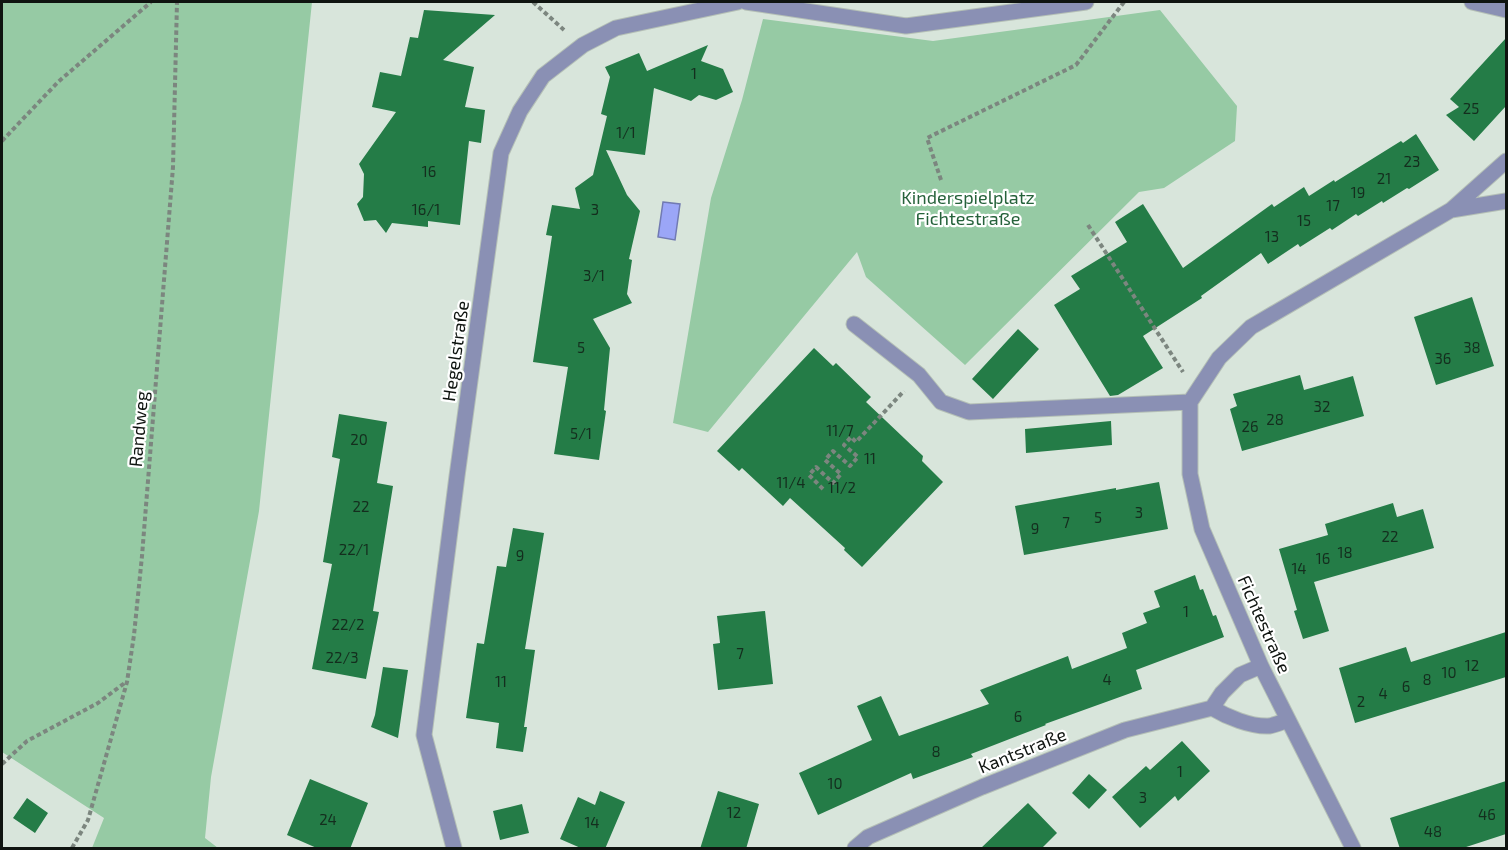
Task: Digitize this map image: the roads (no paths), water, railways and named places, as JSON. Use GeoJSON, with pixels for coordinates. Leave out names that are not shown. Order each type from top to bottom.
{"type":"FeatureCollection","features":[{"type":"Feature","properties":{"kind":"street","name":"Hegelstraße"},"geometry":{"type":"LineString","coordinates":[[454,849],[424,735],[501,153],[520,111],[543,76],[583,45],[616,28],[738,2]]}},
{"type":"Feature","properties":{"kind":"street"},"geometry":{"type":"LineString","coordinates":[[746,2],[906,26],[1086,2]]}},
{"type":"Feature","properties":{"kind":"street"},"geometry":{"type":"LineString","coordinates":[[1472,2],[1506,10]]}},
{"type":"Feature","properties":{"kind":"street"},"geometry":{"type":"LineString","coordinates":[[854,324],[919,375],[941,402],[969,412],[1193,397],[1219,358],[1251,327],[1451,210],[1506,161]]}},
{"type":"Feature","properties":{"kind":"street"},"geometry":{"type":"LineString","coordinates":[[1451,210],[1506,201]]}},
{"type":"Feature","properties":{"kind":"street","name":"Fichtestraße"},"geometry":{"type":"LineString","coordinates":[[1193,397],[1190,474],[1202,529],[1261,666],[1353,849]]}},
{"type":"Feature","properties":{"kind":"street"},"geometry":{"type":"LineString","coordinates":[[1261,666],[1240,675],[1222,693],[1212,708],[1227,717],[1246,723],[1268,726],[1288,720]]}},
{"type":"Feature","properties":{"kind":"street","name":"Kantstraße"},"geometry":{"type":"LineString","coordinates":[[855,849],[868,837],[940,805],[1125,730],[1212,708]]}},
{"type":"Feature","properties":{"kind":"water"},"geometry":{"type":"Polygon","coordinates":[[[663,202],[680,204],[675,240],[658,237],[663,202]]]}},
{"type":"Feature","properties":{"kind":"park label","name":"Kinderspielplatz Fichtestraße"},"geometry":{"type":"Point","coordinates":[968,207]}}]}
